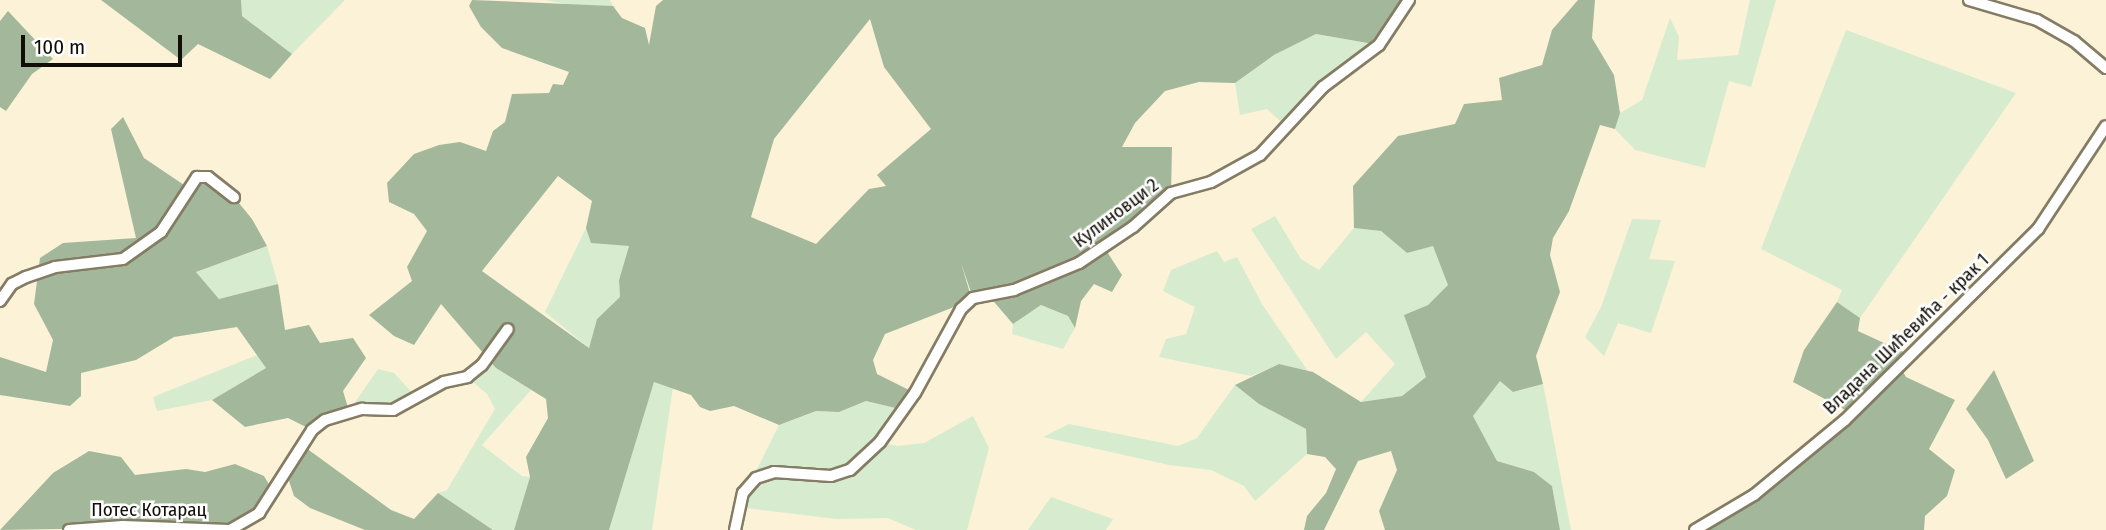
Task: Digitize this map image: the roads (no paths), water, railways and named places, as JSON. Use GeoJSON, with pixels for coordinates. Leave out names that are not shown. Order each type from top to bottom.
{"type":"FeatureCollection","features":[{"type":"Feature","properties":{"kind":"street","name":"Кулиновци 2"},"geometry":{"type":"LineString","coordinates":[[735,530],[743,492],[756,478],[775,472],[831,476],[850,470],[880,442],[915,393],[961,309],[973,298],[1014,290],[1079,263],[1133,227],[1171,193],[1211,182],[1260,155],[1323,87],[1380,45],[1409,0]]}},
{"type":"Feature","properties":{"kind":"street"},"geometry":{"type":"LineString","coordinates":[[1969,0],[2037,19],[2074,41],[2106,68]]}},
{"type":"Feature","properties":{"kind":"street","name":"Владана Шићевића - крак 1"},"geometry":{"type":"LineString","coordinates":[[1695,530],[1754,495],[1845,420],[2038,229],[2106,126]]}},
{"type":"Feature","properties":{"kind":"street"},"geometry":{"type":"LineString","coordinates":[[0,302],[12,284],[26,277],[55,268],[123,259],[140,249],[160,232],[197,177],[212,179],[234,197]]}},
{"type":"Feature","properties":{"kind":"street","name":"Потес Котарац"},"geometry":{"type":"LineString","coordinates":[[69,530],[123,526],[230,530],[260,513],[312,430],[325,420],[362,409],[393,410],[444,382],[467,377],[482,365],[508,328]]}}]}
